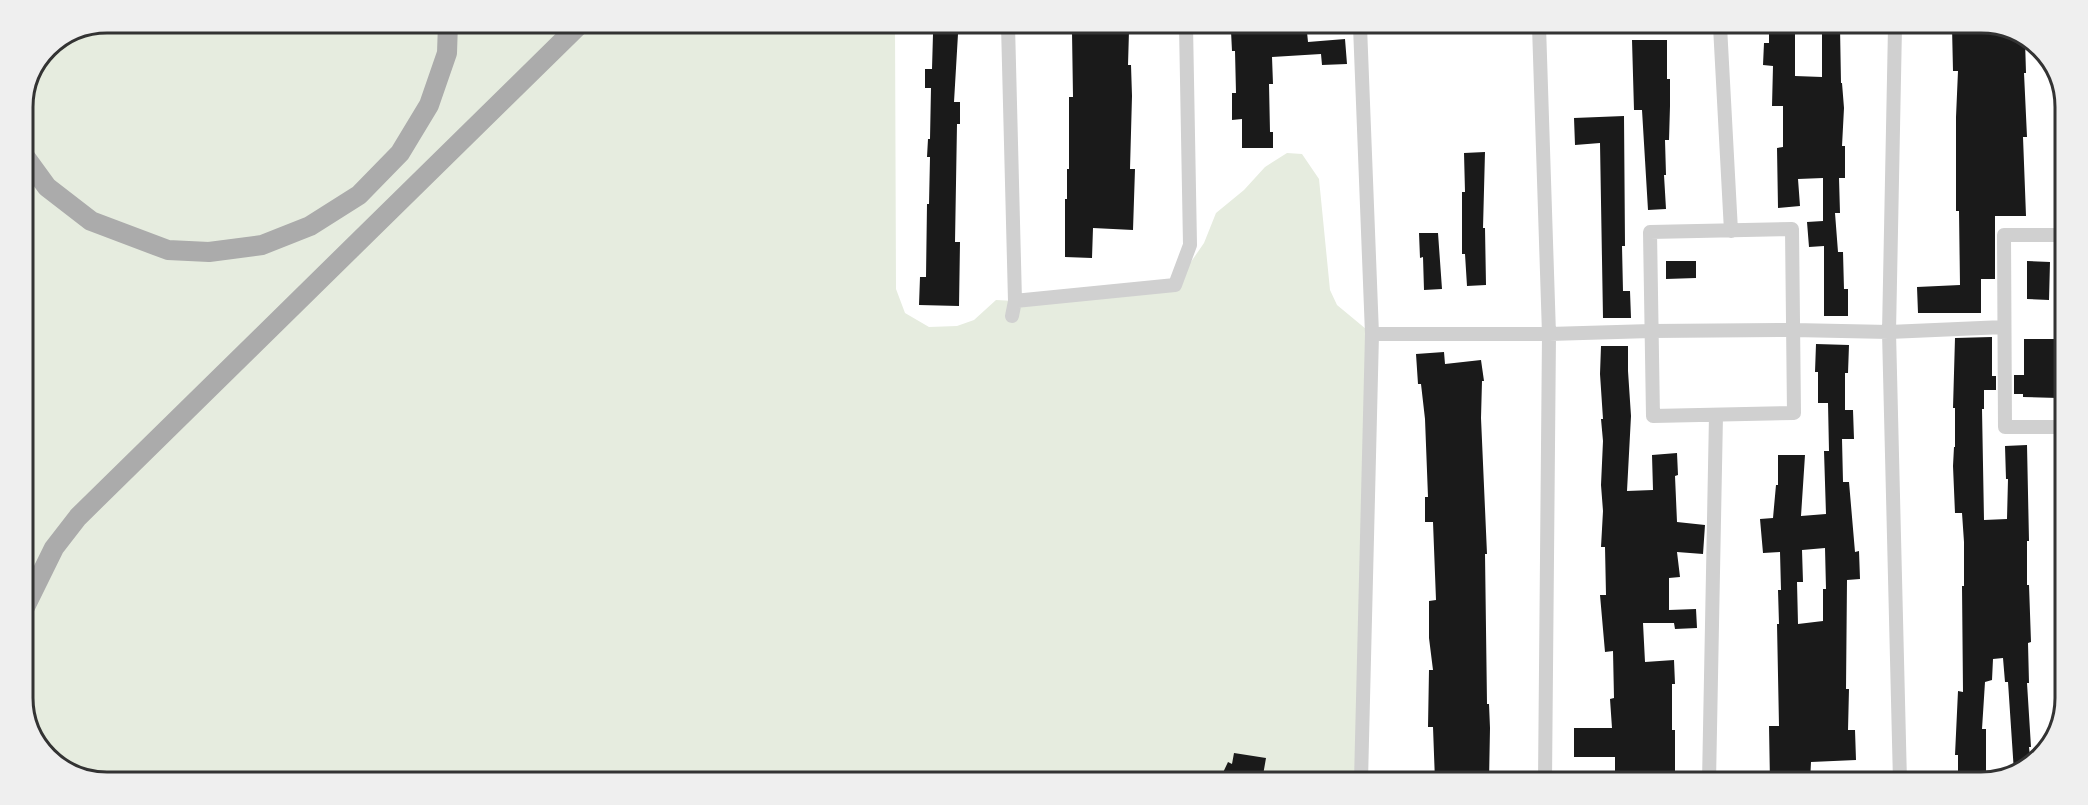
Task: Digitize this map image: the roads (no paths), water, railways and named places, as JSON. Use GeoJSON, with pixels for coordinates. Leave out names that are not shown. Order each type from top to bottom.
{"type":"FeatureCollection","features":[{"type":"Feature","properties":{"kind":"main road"},"geometry":{"type":"LineString","coordinates":[[33,168],[47,187],[92,221],[168,250],[209,252],[262,245],[310,226],[359,195],[400,153],[429,105],[447,53],[448,33]]}},
{"type":"Feature","properties":{"kind":"main road"},"geometry":{"type":"LineString","coordinates":[[33,591],[54,548],[78,517],[571,33]]}},
{"type":"Feature","properties":{"kind":"street"},"geometry":{"type":"LineString","coordinates":[[1008,33],[1015,301],[1012,316]]}},
{"type":"Feature","properties":{"kind":"street"},"geometry":{"type":"LineString","coordinates":[[1015,301],[1175,285],[1190,245],[1186,33]]}},
{"type":"Feature","properties":{"kind":"street"},"geometry":{"type":"LineString","coordinates":[[1360,33],[1372,334],[1361,772]]}},
{"type":"Feature","properties":{"kind":"street"},"geometry":{"type":"LineString","coordinates":[[1539,33],[1549,334],[1545,772]]}},
{"type":"Feature","properties":{"kind":"street"},"geometry":{"type":"LineString","coordinates":[[1720,33],[1731,231]]}},
{"type":"Feature","properties":{"kind":"street"},"geometry":{"type":"LineString","coordinates":[[1895,33],[1889,332],[1900,772]]}},
{"type":"Feature","properties":{"kind":"street"},"geometry":{"type":"LineString","coordinates":[[1792,229],[1794,330],[1794,414],[1653,416],[1650,232],[1792,229]]}},
{"type":"Feature","properties":{"kind":"street"},"geometry":{"type":"LineString","coordinates":[[2055,235],[2004,235],[2005,427],[2055,426]]}},
{"type":"Feature","properties":{"kind":"street"},"geometry":{"type":"LineString","coordinates":[[1372,334],[1794,330],[1889,332],[2004,327]]}},
{"type":"Feature","properties":{"kind":"street"},"geometry":{"type":"LineString","coordinates":[[1708,772],[1716,414]]}}]}
